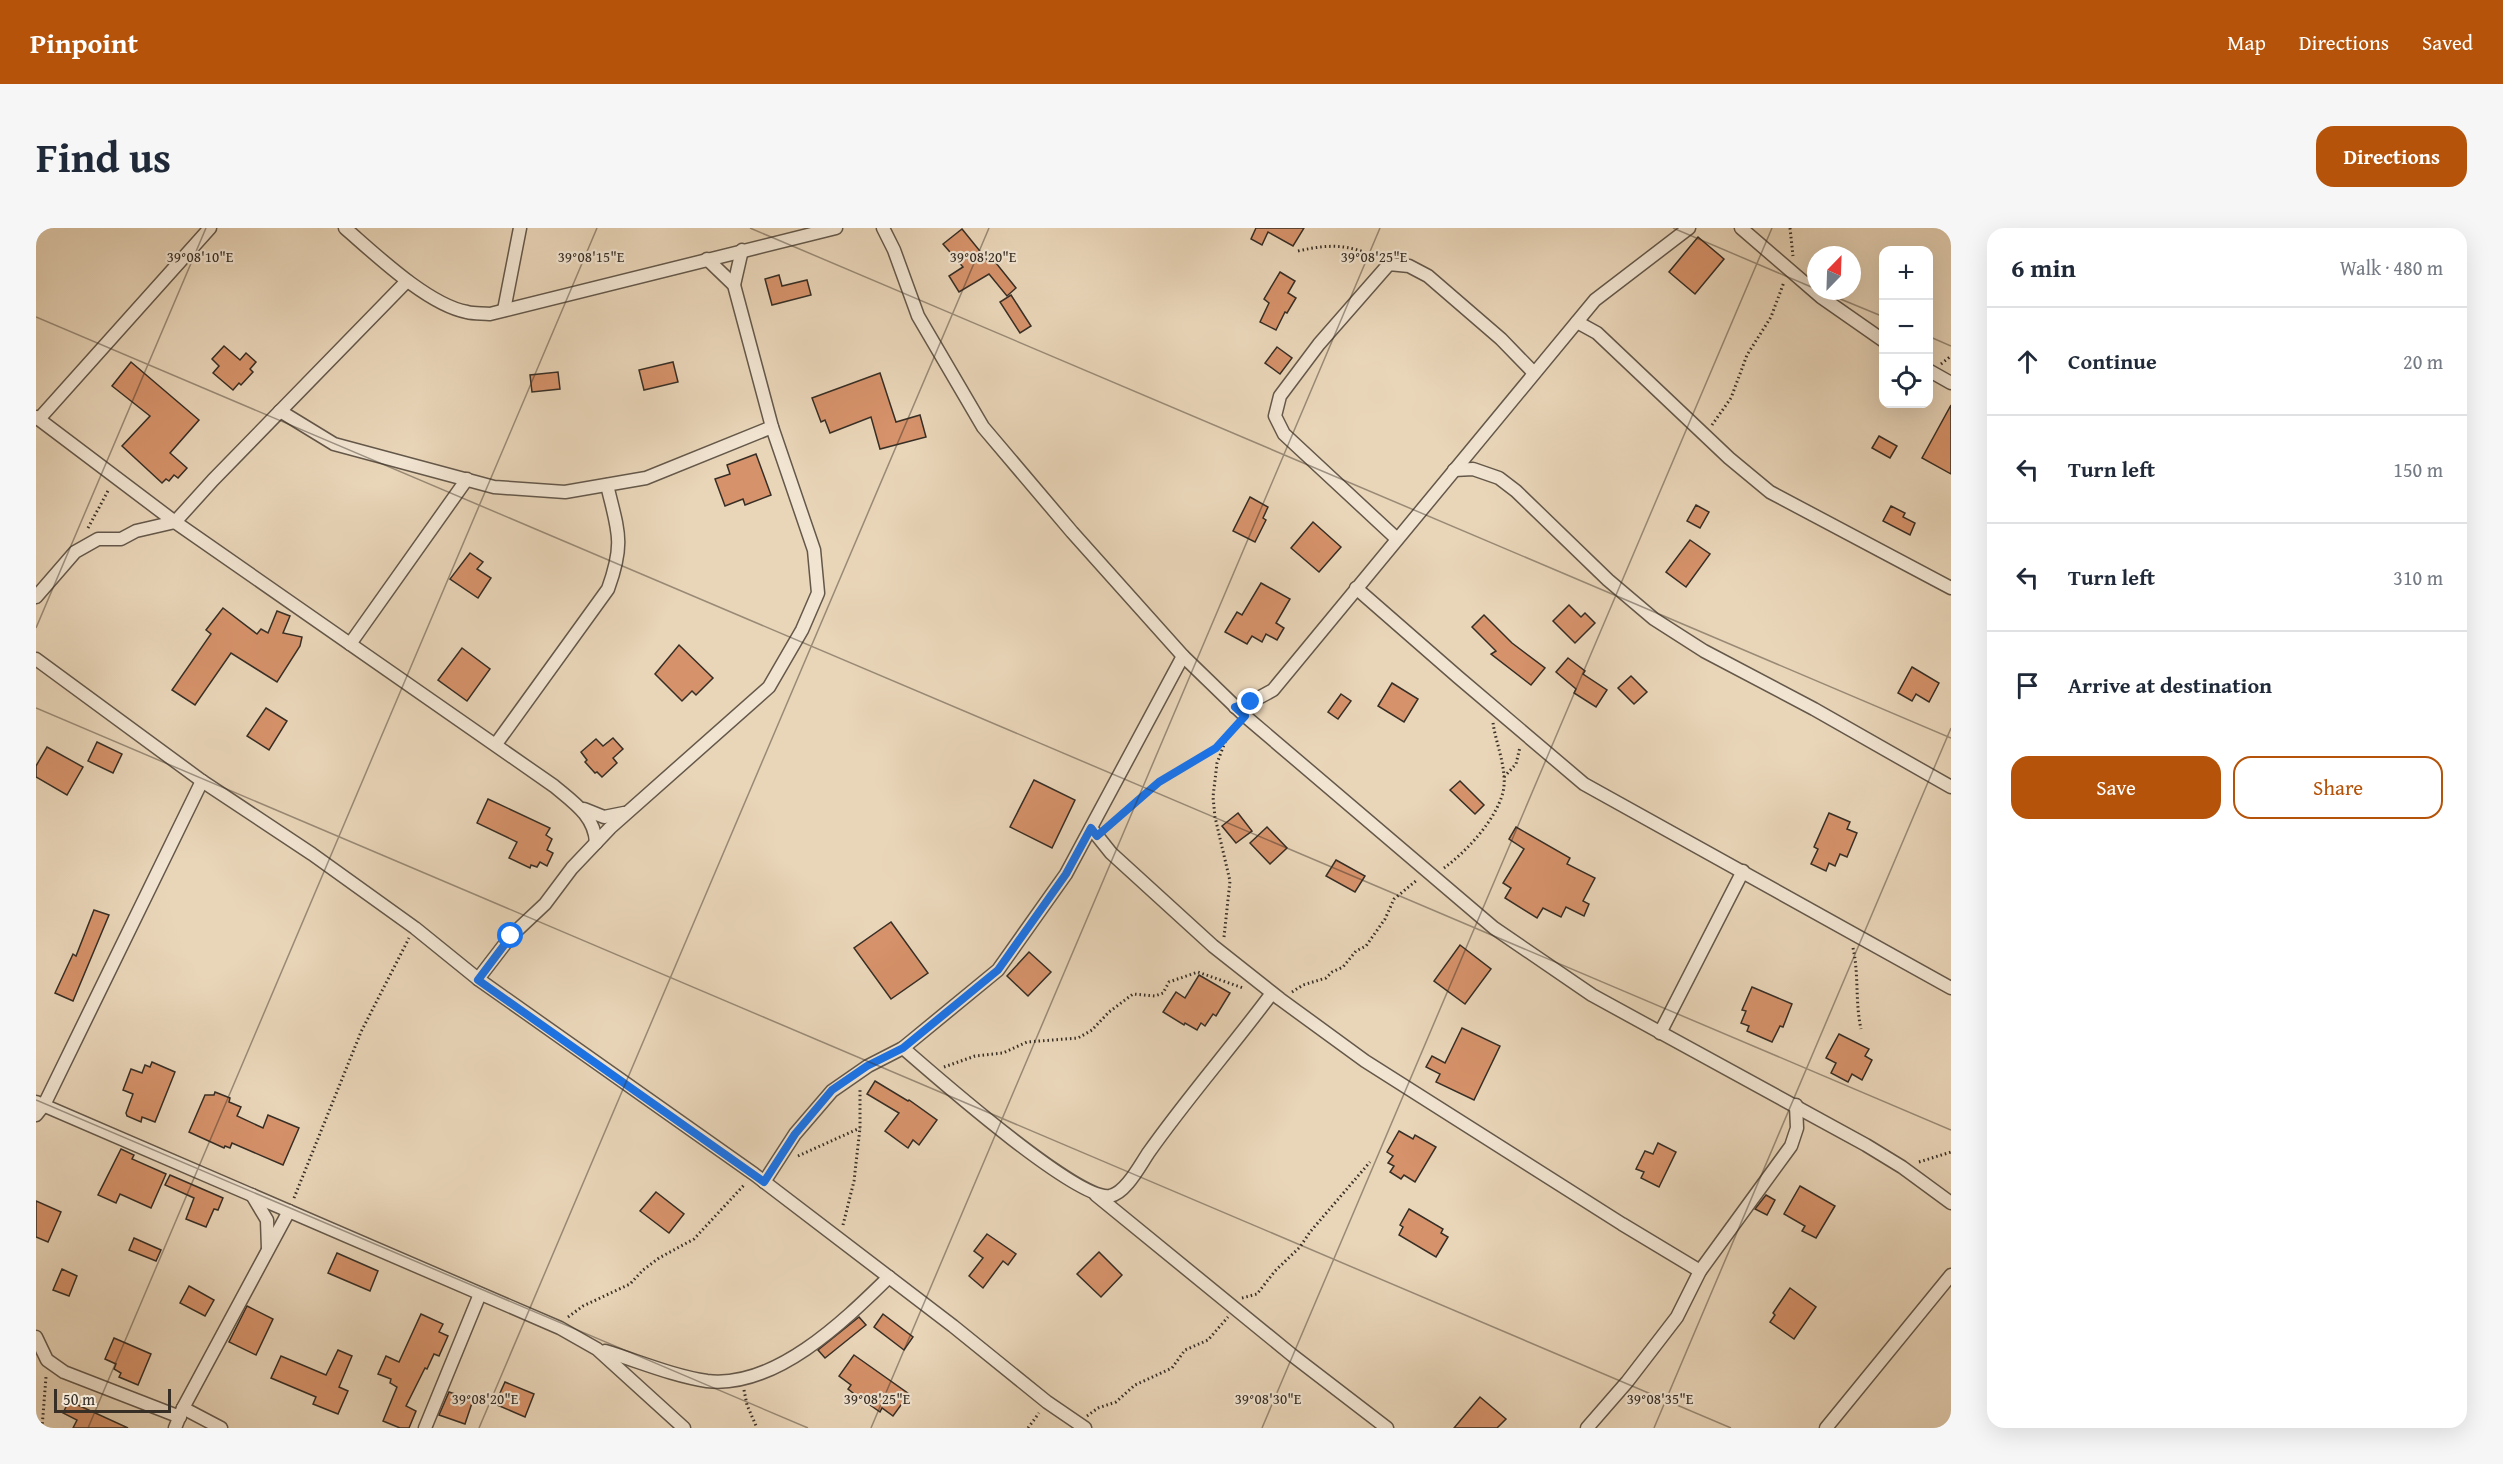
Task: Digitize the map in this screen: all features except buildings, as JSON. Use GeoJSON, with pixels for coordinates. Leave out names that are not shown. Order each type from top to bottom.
{"type":"FeatureCollection","features":[{"type":"Feature","properties":{"kind":"street"},"geometry":{"type":"LineString","coordinates":[[210,228],[38,418],[175,522],[496,744],[580,807],[604,817],[628,812]]}},
{"type":"Feature","properties":{"kind":"street"},"geometry":{"type":"LineString","coordinates":[[345,228],[407,281],[444,303],[466,312],[490,314],[837,228]]}},
{"type":"Feature","properties":{"kind":"street"},"geometry":{"type":"LineString","coordinates":[[504,310],[520,228]]}},
{"type":"Feature","properties":{"kind":"street"},"geometry":{"type":"LineString","coordinates":[[883,228],[894,250],[918,316],[983,428],[1072,532],[1184,656],[1235,707],[1503,935],[1592,995],[1796,1105],[1902,1167],[1951,1203]]}},
{"type":"Feature","properties":{"kind":"street"},"geometry":{"type":"LineString","coordinates":[[1235,707],[1251,702],[1273,690],[1595,300],[1689,228]]}},
{"type":"Feature","properties":{"kind":"street"},"geometry":{"type":"LineString","coordinates":[[1741,228],[1821,297],[1879,338]]}},
{"type":"Feature","properties":{"kind":"street"},"geometry":{"type":"LineString","coordinates":[[478,980],[511,936],[545,904],[572,868],[596,843],[770,687],[802,630],[818,593],[814,550],[771,427],[734,285],[742,250]]}},
{"type":"Feature","properties":{"kind":"street"},"geometry":{"type":"LineString","coordinates":[[707,259],[734,285]]}},
{"type":"Feature","properties":{"kind":"street"},"geometry":{"type":"LineString","coordinates":[[1397,539],[1284,434],[1275,417],[1280,396],[1319,344],[1389,264],[1409,266],[1428,276],[1501,339],[1534,373]]}},
{"type":"Feature","properties":{"kind":"street"},"geometry":{"type":"LineString","coordinates":[[36,597],[75,552],[98,539],[121,539],[136,531],[175,522],[407,281]]}},
{"type":"Feature","properties":{"kind":"street"},"geometry":{"type":"LineString","coordinates":[[1577,322],[1597,333],[1729,458],[1770,492],[1951,588]]}},
{"type":"Feature","properties":{"kind":"street"},"geometry":{"type":"LineString","coordinates":[[1933,372],[1951,383]]}},
{"type":"Feature","properties":{"kind":"street"},"geometry":{"type":"LineString","coordinates":[[280,411],[334,444],[494,487],[566,492],[646,478],[771,427]]}},
{"type":"Feature","properties":{"kind":"street"},"geometry":{"type":"LineString","coordinates":[[1454,470],[1473,469],[1499,478],[1516,491],[1567,542],[1634,603],[1654,619],[1704,651],[1814,709],[1951,787]]}},
{"type":"Feature","properties":{"kind":"street"},"geometry":{"type":"LineString","coordinates":[[350,644],[467,479]]}},
{"type":"Feature","properties":{"kind":"street"},"geometry":{"type":"LineString","coordinates":[[496,744],[608,589],[618,562],[620,539],[606,485]]}},
{"type":"Feature","properties":{"kind":"street"},"geometry":{"type":"LineString","coordinates":[[190,506],[192,534]]}},
{"type":"Feature","properties":{"kind":"street"},"geometry":{"type":"LineString","coordinates":[[1356,588],[1584,784],[1951,988]]}},
{"type":"Feature","properties":{"kind":"street"},"geometry":{"type":"LineString","coordinates":[[764,1182],[795,1134],[832,1090],[867,1066],[903,1048],[998,970],[1094,832],[1184,656]]}},
{"type":"Feature","properties":{"kind":"street"},"geometry":{"type":"LineString","coordinates":[[36,659],[202,781],[312,854],[415,928],[478,980],[754,1174],[847,1244],[1047,1402],[1080,1424]]}},
{"type":"Feature","properties":{"kind":"street"},"geometry":{"type":"LineString","coordinates":[[202,781],[39,1107],[251,1194],[560,1328],[597,1349],[622,1370],[676,1426]]}},
{"type":"Feature","properties":{"kind":"street"},"geometry":{"type":"LineString","coordinates":[[580,807],[596,830],[596,843]]}},
{"type":"Feature","properties":{"kind":"street"},"geometry":{"type":"LineString","coordinates":[[1094,832],[1112,853],[1222,953],[1276,996],[1374,1067],[1700,1271]]}},
{"type":"Feature","properties":{"kind":"street"},"geometry":{"type":"LineString","coordinates":[[1660,1033],[1743,871]]}},
{"type":"Feature","properties":{"kind":"street"},"geometry":{"type":"LineString","coordinates":[[1096,1195],[1110,1196],[1121,1190],[1162,1133],[1276,996]]}},
{"type":"Feature","properties":{"kind":"street"},"geometry":{"type":"LineString","coordinates":[[903,1048],[1032,1154],[1096,1195],[1235,1309],[1387,1428]]}},
{"type":"Feature","properties":{"kind":"street"},"geometry":{"type":"LineString","coordinates":[[1587,1428],[1627,1382],[1677,1317],[1700,1271],[1791,1146],[1797,1128],[1796,1105]]}},
{"type":"Feature","properties":{"kind":"street"},"geometry":{"type":"LineString","coordinates":[[251,1194],[267,1220],[268,1250]]}},
{"type":"Feature","properties":{"kind":"street"},"geometry":{"type":"LineString","coordinates":[[180,1418],[289,1211]]}},
{"type":"Feature","properties":{"kind":"street"},"geometry":{"type":"LineString","coordinates":[[1844,1428],[1829,1424],[1951,1275]]}},
{"type":"Feature","properties":{"kind":"street"},"geometry":{"type":"LineString","coordinates":[[597,1349],[705,1380],[727,1382],[744,1379],[765,1372],[813,1343],[859,1306],[889,1277]]}},
{"type":"Feature","properties":{"kind":"street"},"geometry":{"type":"LineString","coordinates":[[425,1428],[480,1294]]}},
{"type":"Feature","properties":{"kind":"street"},"geometry":{"type":"LineString","coordinates":[[36,1337],[47,1360],[77,1378],[129,1395],[180,1418],[221,1428]]}},
{"type":"Feature","properties":{"kind":"path"},"geometry":{"type":"LineString","coordinates":[[1707,437],[1721,409],[1731,398],[1747,355],[1772,317],[1794,255],[1790,228]]}},
{"type":"Feature","properties":{"kind":"path"},"geometry":{"type":"LineString","coordinates":[[1298,251],[1341,246],[1356,248],[1389,264]]}},
{"type":"Feature","properties":{"kind":"path"},"geometry":{"type":"LineString","coordinates":[[87,531],[101,508],[114,476]]}},
{"type":"Feature","properties":{"kind":"path"},"geometry":{"type":"LineString","coordinates":[[1276,996],[1326,978],[1335,970],[1343,967],[1353,953],[1366,946],[1385,919],[1394,900],[1467,850],[1503,792],[1503,778],[1491,706]]}},
{"type":"Feature","properties":{"kind":"path"},"geometry":{"type":"LineString","coordinates":[[1094,832],[1159,782],[1216,748],[1245,716]]}},
{"type":"Feature","properties":{"kind":"path"},"geometry":{"type":"LineString","coordinates":[[1503,778],[1516,764],[1524,732]]}},
{"type":"Feature","properties":{"kind":"path"},"geometry":{"type":"LineString","coordinates":[[1222,953],[1230,880],[1215,818],[1213,797],[1218,763],[1227,737]]}},
{"type":"Feature","properties":{"kind":"path"},"geometry":{"type":"LineString","coordinates":[[289,1211],[361,1032],[415,928]]}},
{"type":"Feature","properties":{"kind":"path"},"geometry":{"type":"LineString","coordinates":[[1847,929],[1857,962],[1856,995],[1861,1029]]}},
{"type":"Feature","properties":{"kind":"path"},"geometry":{"type":"LineString","coordinates":[[933,1074],[950,1063],[975,1056],[1003,1053],[1027,1042],[1078,1038],[1092,1030],[1109,1012],[1133,994],[1155,996],[1163,993],[1168,982],[1198,972],[1246,989]]}},
{"type":"Feature","properties":{"kind":"path"},"geometry":{"type":"LineString","coordinates":[[847,1244],[844,1218],[854,1181],[860,1128],[860,1089]]}},
{"type":"Feature","properties":{"kind":"path"},"geometry":{"type":"LineString","coordinates":[[777,1165],[860,1128]]}},
{"type":"Feature","properties":{"kind":"path"},"geometry":{"type":"LineString","coordinates":[[1902,1167],[1951,1152]]}},
{"type":"Feature","properties":{"kind":"path"},"geometry":{"type":"LineString","coordinates":[[1080,1424],[1116,1401],[1135,1385],[1172,1368],[1185,1350],[1214,1335],[1241,1299],[1257,1294],[1370,1162]]}},
{"type":"Feature","properties":{"kind":"path"},"geometry":{"type":"LineString","coordinates":[[560,1328],[572,1312],[630,1284],[659,1258],[694,1239],[754,1174]]}},
{"type":"Feature","properties":{"kind":"path"},"geometry":{"type":"LineString","coordinates":[[42,1428],[47,1360]]}},
{"type":"Feature","properties":{"kind":"path"},"geometry":{"type":"LineString","coordinates":[[744,1379],[744,1397],[757,1428]]}},
{"type":"Feature","properties":{"kind":"path"},"geometry":{"type":"LineString","coordinates":[[1028,1428],[1047,1402]]}},
{"type":"Feature","properties":{"kind":"route"},"geometry":{"type":"LineString","coordinates":[[511,936],[478,980],[764,1182],[795,1134],[832,1090],[867,1066],[903,1048],[945,1016],[998,970],[1066,874],[1091,828],[1097,836],[1144,793],[1216,748],[1245,716],[1235,707],[1251,702]]}}]}
